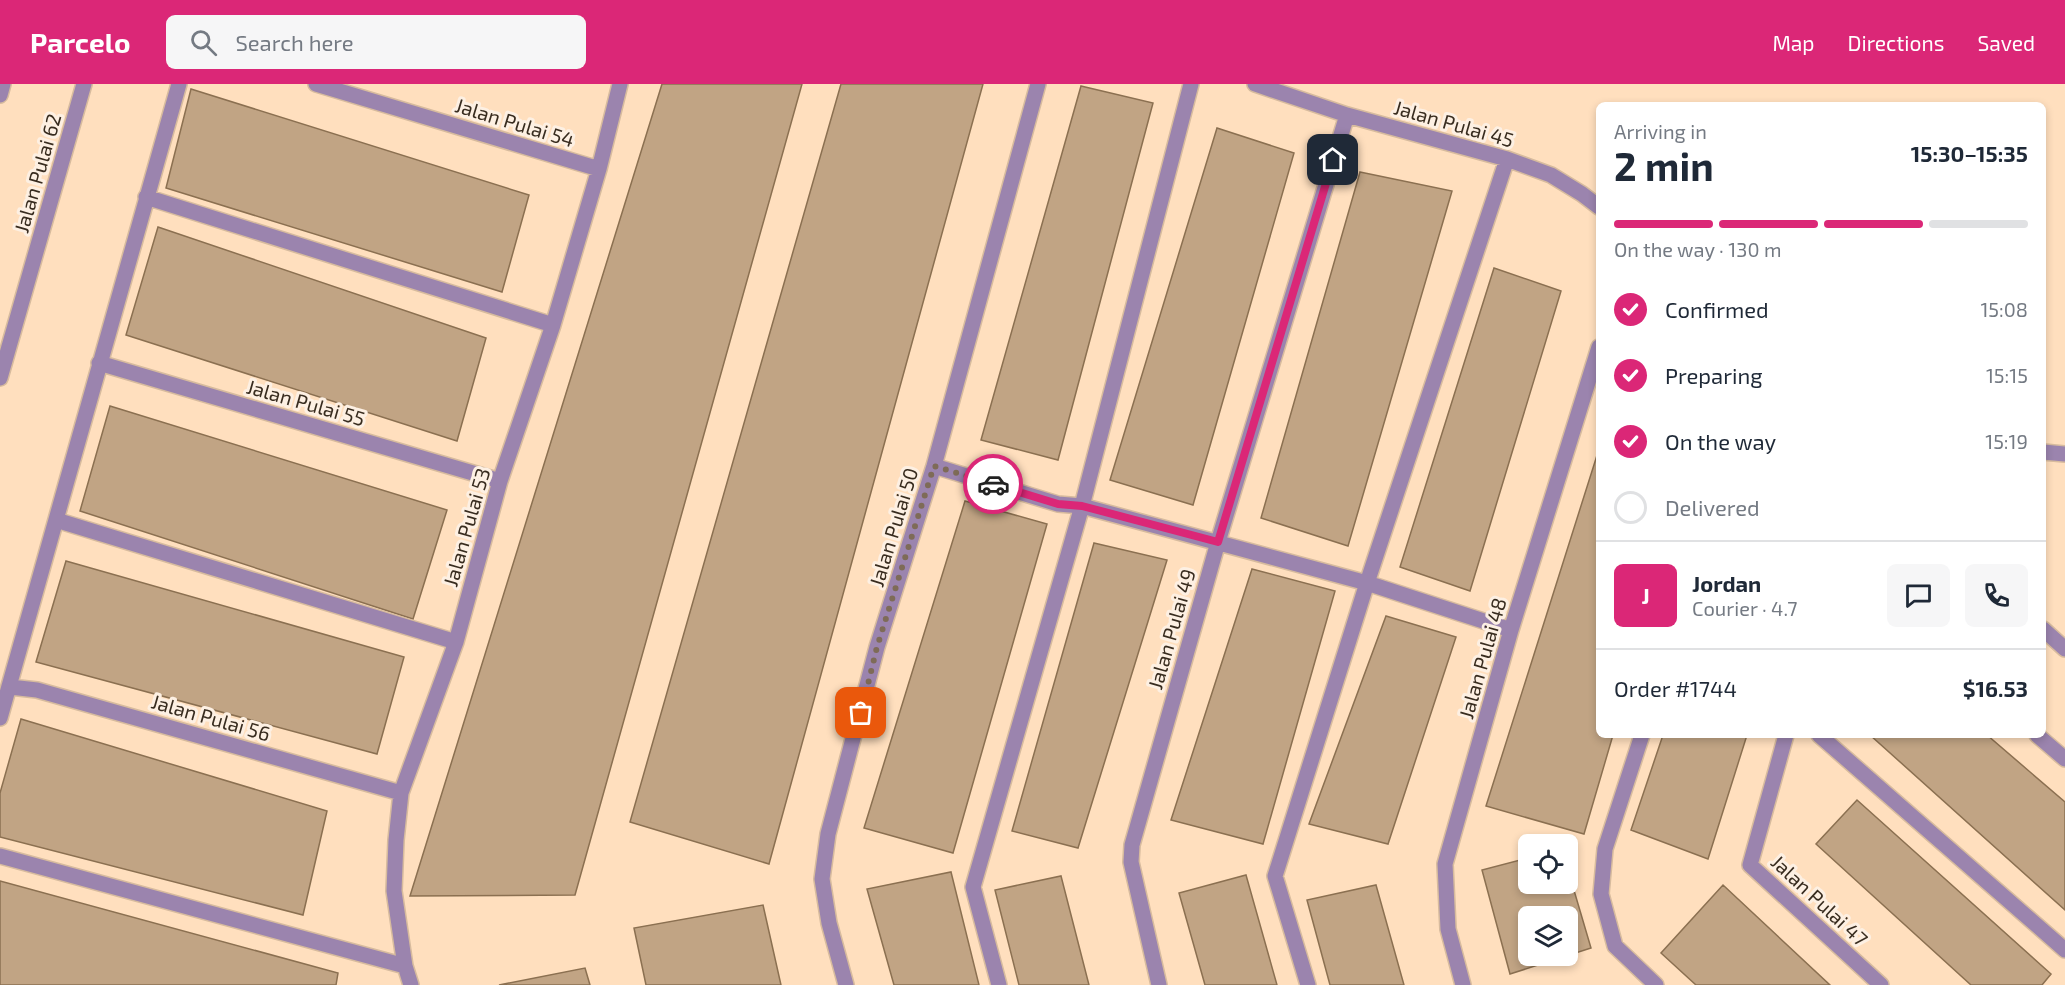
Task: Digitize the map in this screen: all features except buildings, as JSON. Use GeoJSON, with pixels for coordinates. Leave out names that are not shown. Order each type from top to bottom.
{"type":"FeatureCollection","features":[{"type":"Feature","properties":{"kind":"street"},"geometry":{"type":"LineString","coordinates":[[0,95],[3,84]]}},
{"type":"Feature","properties":{"kind":"street","name":"Jalan Pulai 62"},"geometry":{"type":"LineString","coordinates":[[0,378],[3,359],[84,84]]}},
{"type":"Feature","properties":{"kind":"street"},"geometry":{"type":"LineString","coordinates":[[0,718],[179,84]]}},
{"type":"Feature","properties":{"kind":"street","name":"Jalan Pulai 54"},"geometry":{"type":"LineString","coordinates":[[316,84],[599,169]]}},
{"type":"Feature","properties":{"kind":"street","name":"Jalan Pulai 53"},"geometry":{"type":"LineString","coordinates":[[411,985],[405,966],[394,891],[401,793],[456,642],[500,482],[553,326],[599,169],[620,84]]}},
{"type":"Feature","properties":{"kind":"street","name":"Jalan Pulai 50"},"geometry":{"type":"LineString","coordinates":[[846,985],[829,923],[822,879],[828,834],[877,647],[934,466],[1038,84]]}},
{"type":"Feature","properties":{"kind":"street"},"geometry":{"type":"LineString","coordinates":[[999,985],[973,887],[1082,506],[1191,84]]}},
{"type":"Feature","properties":{"kind":"street","name":"Jalan Pulai 45"},"geometry":{"type":"LineString","coordinates":[[1255,84],[1347,115],[1507,159],[1551,175],[1596,205]]}},
{"type":"Feature","properties":{"kind":"street","name":"Jalan Pulai 49"},"geometry":{"type":"LineString","coordinates":[[1159,985],[1131,862],[1131,845],[1218,542],[1347,115]]}},
{"type":"Feature","properties":{"kind":"street"},"geometry":{"type":"LineString","coordinates":[[1308,985],[1275,876],[1367,583],[1507,159]]}},
{"type":"Feature","properties":{"kind":"street"},"geometry":{"type":"LineString","coordinates":[[146,197],[553,326]]}},
{"type":"Feature","properties":{"kind":"street","name":"Jalan Pulai 48"},"geometry":{"type":"LineString","coordinates":[[1463,985],[1448,929],[1445,864],[1511,630],[1596,357]]}},
{"type":"Feature","properties":{"kind":"street","name":"Jalan Pulai 55"},"geometry":{"type":"LineString","coordinates":[[99,363],[500,482]]}},
{"type":"Feature","properties":{"kind":"street"},"geometry":{"type":"LineString","coordinates":[[2046,452],[2065,454]]}},
{"type":"Feature","properties":{"kind":"street"},"geometry":{"type":"LineString","coordinates":[[934,466],[1058,504],[1082,506],[1367,583],[1511,630]]}},
{"type":"Feature","properties":{"kind":"street"},"geometry":{"type":"LineString","coordinates":[[56,520],[456,642]]}},
{"type":"Feature","properties":{"kind":"street"},"geometry":{"type":"LineString","coordinates":[[2046,632],[2065,648]]}},
{"type":"Feature","properties":{"kind":"street","name":"Jalan Pulai 56"},"geometry":{"type":"LineString","coordinates":[[10,687],[37,690],[401,793]]}},
{"type":"Feature","properties":{"kind":"street"},"geometry":{"type":"LineString","coordinates":[[1641,738],[1605,849],[1601,894],[1616,946],[1656,985]]}},
{"type":"Feature","properties":{"kind":"street","name":"Jalan Pulai 47"},"geometry":{"type":"LineString","coordinates":[[1785,738],[1750,864],[1881,985]]}},
{"type":"Feature","properties":{"kind":"street"},"geometry":{"type":"LineString","coordinates":[[1822,738],[2065,950]]}},
{"type":"Feature","properties":{"kind":"street"},"geometry":{"type":"LineString","coordinates":[[2040,738],[2065,759]]}},
{"type":"Feature","properties":{"kind":"street"},"geometry":{"type":"LineString","coordinates":[[0,856],[405,966]]}},
{"type":"Feature","properties":{"kind":"way so far"},"geometry":{"type":"LineString","coordinates":[[861,713],[877,647],[934,466],[993,484]]}},
{"type":"Feature","properties":{"kind":"route"},"geometry":{"type":"LineString","coordinates":[[993,484],[1058,504],[1082,506],[1218,542],[1333,160]]}}]}
